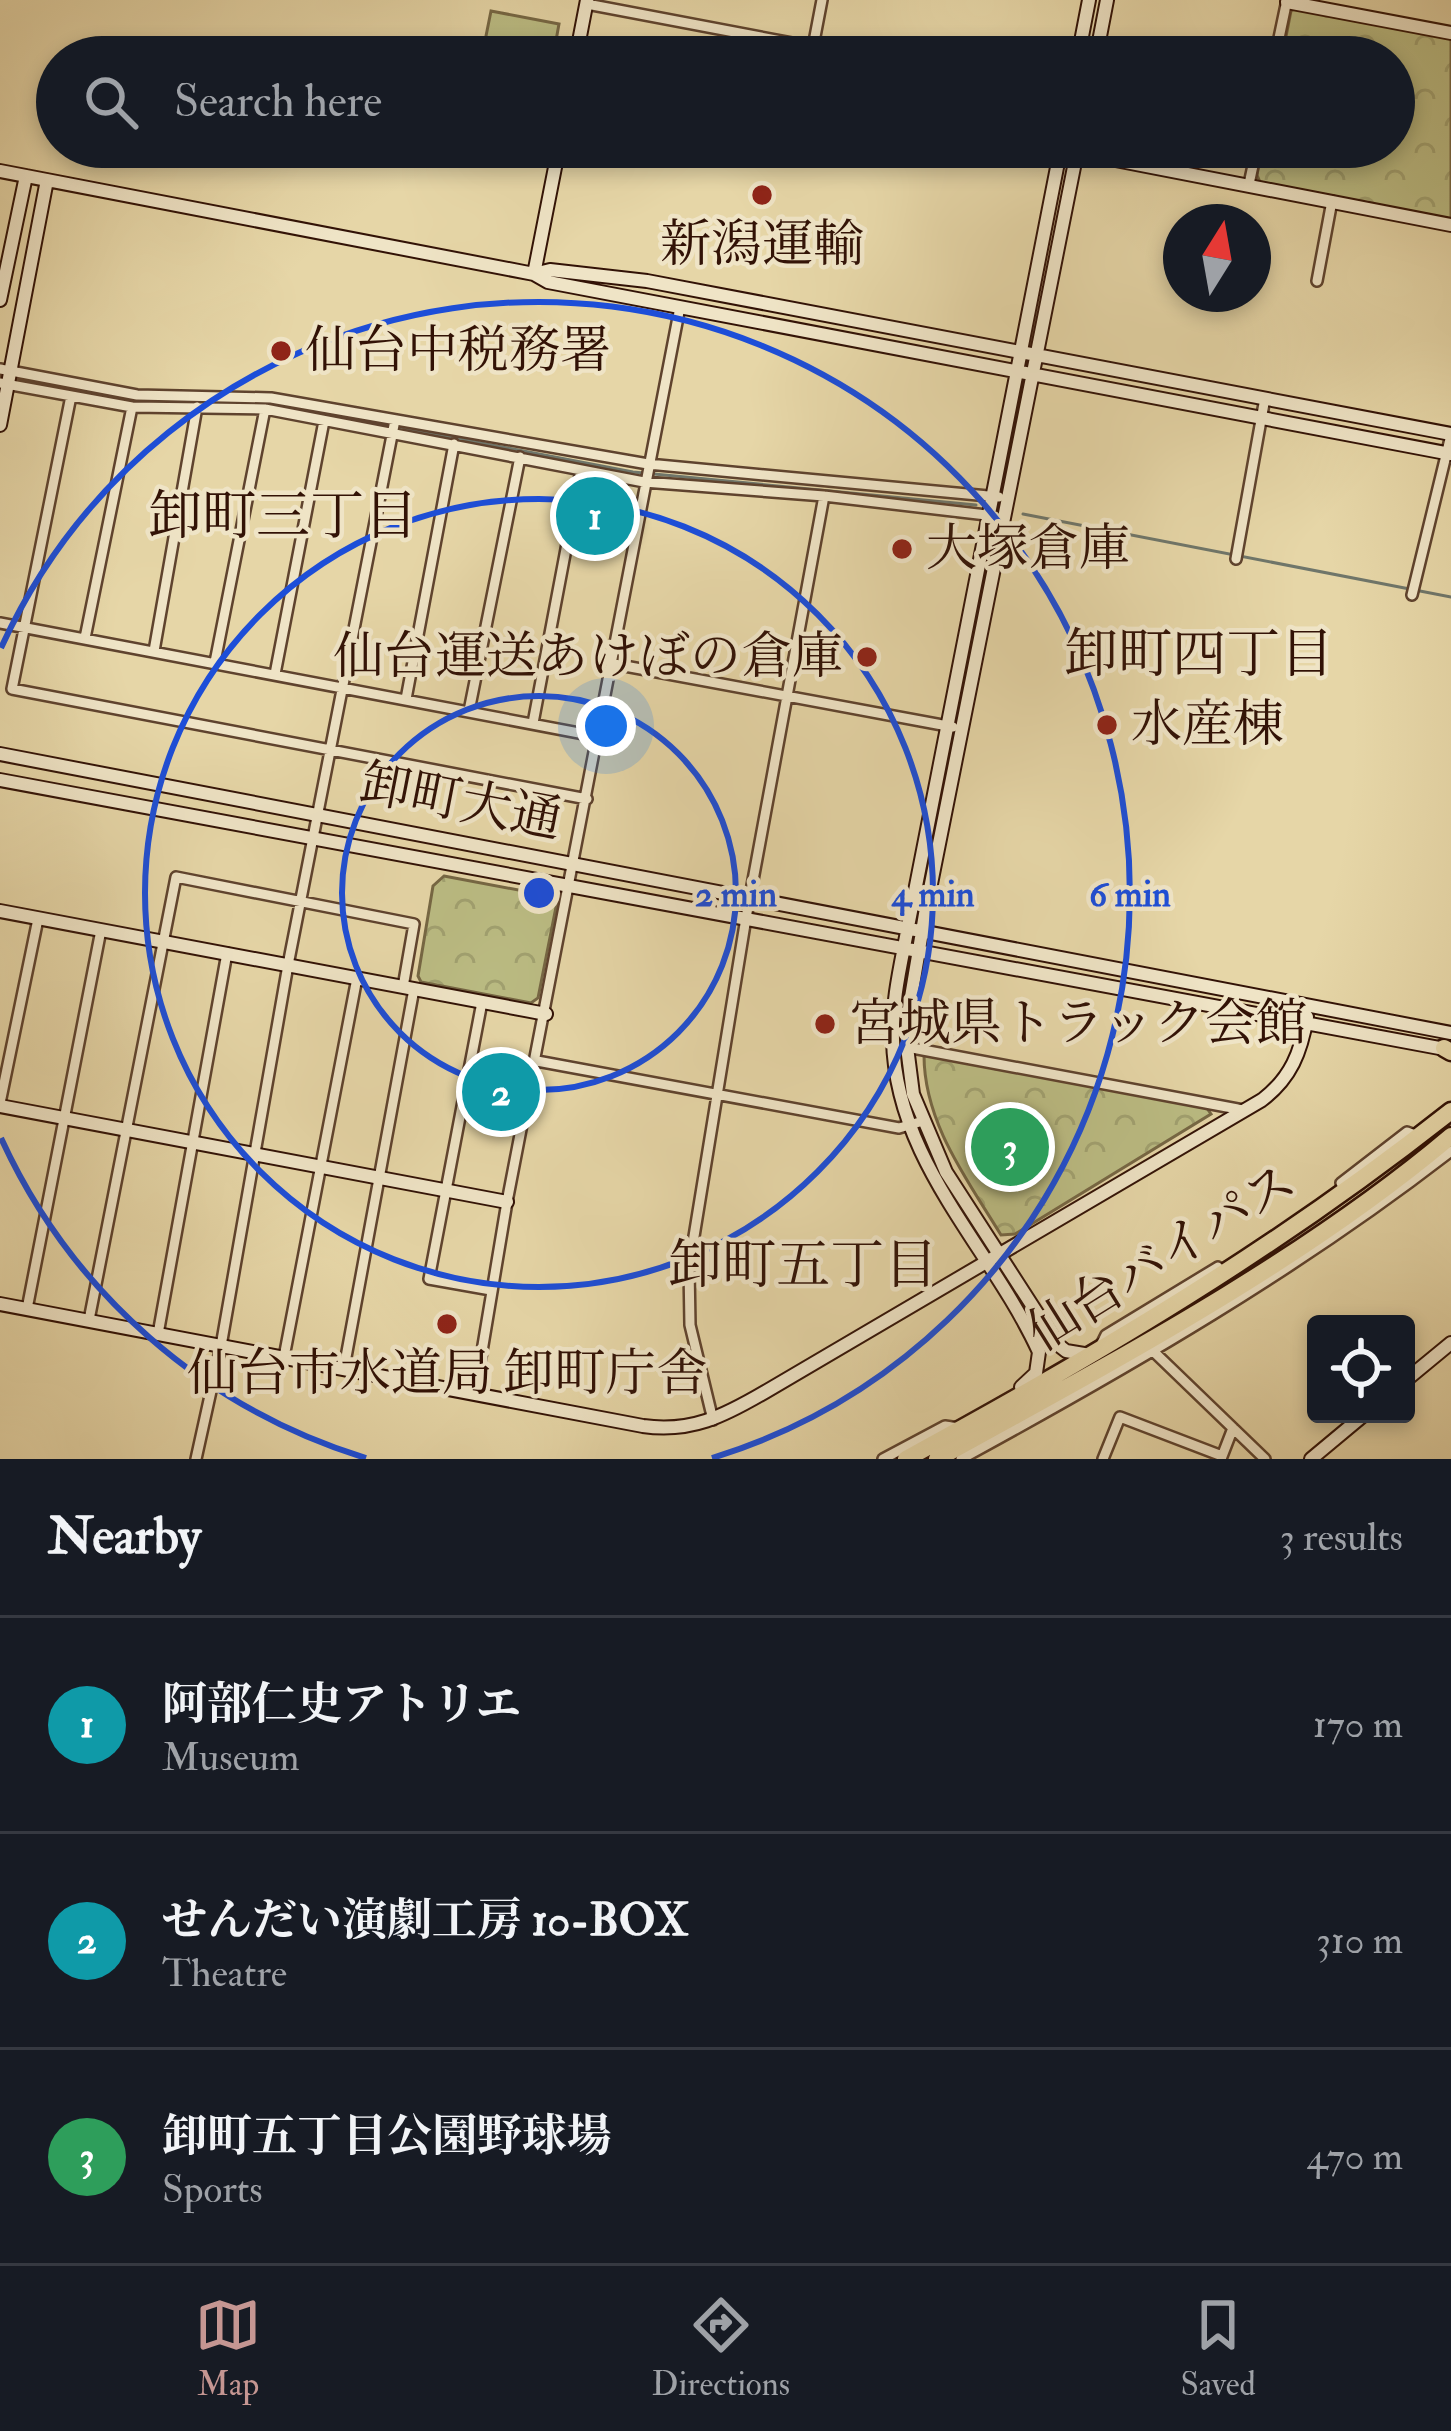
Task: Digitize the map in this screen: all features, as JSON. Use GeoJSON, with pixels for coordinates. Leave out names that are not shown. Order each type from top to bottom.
{"type":"FeatureCollection","features":[{"type":"Feature","properties":{"kind":"highway"},"geometry":{"type":"LineString","coordinates":[[1424,1132],[1451,1099]]}},
{"type":"Feature","properties":{"kind":"highway","name":"仙台バイパス"},"geometry":{"type":"LineString","coordinates":[[906,1459],[1225,1276],[1451,1111]]}},
{"type":"Feature","properties":{"kind":"highway","name":"仙台バイパス"},"geometry":{"type":"LineString","coordinates":[[937,1459],[1148,1346],[1302,1244],[1451,1136]]}},
{"type":"Feature","properties":{"kind":"street"},"geometry":{"type":"LineString","coordinates":[[815,36],[822,0]]}},
{"type":"Feature","properties":{"kind":"street"},"geometry":{"type":"LineString","coordinates":[[1082,36],[1089,0]]}},
{"type":"Feature","properties":{"kind":"street"},"geometry":{"type":"LineString","coordinates":[[1100,36],[1107,0]]}},
{"type":"Feature","properties":{"kind":"street"},"geometry":{"type":"LineString","coordinates":[[1280,36],[1287,1],[1451,33]]}},
{"type":"Feature","properties":{"kind":"street"},"geometry":{"type":"LineString","coordinates":[[580,36],[587,2],[758,36]]}},
{"type":"Feature","properties":{"kind":"street"},"geometry":{"type":"LineString","coordinates":[[534,274],[555,168]]}},
{"type":"Feature","properties":{"kind":"street"},"geometry":{"type":"LineString","coordinates":[[915,929],[964,729],[1010,499],[1026,373],[1021,351],[1056,168]]}},
{"type":"Feature","properties":{"kind":"street"},"geometry":{"type":"LineString","coordinates":[[1074,168],[1037,354],[1026,373],[990,515],[892,1037],[900,1096],[946,1172],[1057,1344],[1076,1354],[1094,1353]]}},
{"type":"Feature","properties":{"kind":"street"},"geometry":{"type":"LineString","coordinates":[[1169,168],[1451,225]]}},
{"type":"Feature","properties":{"kind":"street"},"geometry":{"type":"LineString","coordinates":[[1249,184],[1252,168]]}},
{"type":"Feature","properties":{"kind":"street"},"geometry":{"type":"LineString","coordinates":[[0,171],[534,274],[548,282],[1449,453]]}},
{"type":"Feature","properties":{"kind":"street"},"geometry":{"type":"LineString","coordinates":[[0,301],[26,176]]}},
{"type":"Feature","properties":{"kind":"street"},"geometry":{"type":"LineString","coordinates":[[0,425],[5,377],[47,180]]}},
{"type":"Feature","properties":{"kind":"street"},"geometry":{"type":"LineString","coordinates":[[1317,281],[1332,201]]}},
{"type":"Feature","properties":{"kind":"street"},"geometry":{"type":"LineString","coordinates":[[534,274],[550,270],[646,281],[1451,435],[1413,590]]}},
{"type":"Feature","properties":{"kind":"street"},"geometry":{"type":"LineString","coordinates":[[475,1393],[507,1202],[680,307]]}},
{"type":"Feature","properties":{"kind":"street"},"geometry":{"type":"LineString","coordinates":[[5,377],[71,397],[131,407],[265,409],[581,470],[1010,499]]}},
{"type":"Feature","properties":{"kind":"street"},"geometry":{"type":"LineString","coordinates":[[5,377],[137,395],[272,398],[646,472],[1006,517]]}},
{"type":"Feature","properties":{"kind":"street"},"geometry":{"type":"LineString","coordinates":[[71,397],[12,689],[587,799]]}},
{"type":"Feature","properties":{"kind":"street"},"geometry":{"type":"LineString","coordinates":[[1237,554],[1265,398]]}},
{"type":"Feature","properties":{"kind":"street"},"geometry":{"type":"LineString","coordinates":[[85,638],[131,407]]}},
{"type":"Feature","properties":{"kind":"street"},"geometry":{"type":"LineString","coordinates":[[154,651],[197,407]]}},
{"type":"Feature","properties":{"kind":"street"},"geometry":{"type":"LineString","coordinates":[[215,662],[265,409]]}},
{"type":"Feature","properties":{"kind":"street"},"geometry":{"type":"LineString","coordinates":[[196,1459],[394,420]]}},
{"type":"Feature","properties":{"kind":"street"},"geometry":{"type":"LineString","coordinates":[[275,674],[324,422]]}},
{"type":"Feature","properties":{"kind":"street"},"geometry":{"type":"LineString","coordinates":[[406,699],[454,444]]}},
{"type":"Feature","properties":{"kind":"street"},"geometry":{"type":"LineString","coordinates":[[469,711],[520,457]]}},
{"type":"Feature","properties":{"kind":"street"},"geometry":{"type":"LineString","coordinates":[[533,723],[581,470]]}},
{"type":"Feature","properties":{"kind":"street"},"geometry":{"type":"LineString","coordinates":[[713,1420],[690,1325],[689,1267],[746,918],[824,496]]}},
{"type":"Feature","properties":{"kind":"street"},"geometry":{"type":"LineString","coordinates":[[0,623],[600,737]]}},
{"type":"Feature","properties":{"kind":"street"},"geometry":{"type":"LineString","coordinates":[[614,664],[964,729]]}},
{"type":"Feature","properties":{"kind":"street","name":"卸町大通"},"geometry":{"type":"LineString","coordinates":[[0,754],[1310,1004],[1449,1046]]}},
{"type":"Feature","properties":{"kind":"street"},"geometry":{"type":"LineString","coordinates":[[0,780],[1449,1046]]}},
{"type":"Feature","properties":{"kind":"street"},"geometry":{"type":"LineString","coordinates":[[89,1320],[176,877],[414,924],[380,1178],[344,1368]]}},
{"type":"Feature","properties":{"kind":"street"},"geometry":{"type":"LineString","coordinates":[[0,911],[547,1014]]}},
{"type":"Feature","properties":{"kind":"street"},"geometry":{"type":"LineString","coordinates":[[38,919],[0,1105],[507,1202]]}},
{"type":"Feature","properties":{"kind":"street"},"geometry":{"type":"LineString","coordinates":[[27,1309],[101,930]]}},
{"type":"Feature","properties":{"kind":"street"},"geometry":{"type":"LineString","coordinates":[[883,1459],[945,1426],[966,1426],[1030,1380],[1039,1366],[1039,1352],[1031,1337],[936,1181],[916,1124],[907,1047],[911,949]]}},
{"type":"Feature","properties":{"kind":"street"},"geometry":{"type":"LineString","coordinates":[[158,1334],[227,953]]}},
{"type":"Feature","properties":{"kind":"street"},"geometry":{"type":"LineString","coordinates":[[284,1357],[357,978]]}},
{"type":"Feature","properties":{"kind":"street"},"geometry":{"type":"LineString","coordinates":[[482,1002],[429,1280],[491,1290]]}},
{"type":"Feature","properties":{"kind":"street"},"geometry":{"type":"LineString","coordinates":[[0,1304],[676,1430],[713,1420],[1245,1111],[1286,1078],[1295,1063],[1310,1004]]}},
{"type":"Feature","properties":{"kind":"street"},"geometry":{"type":"LineString","coordinates":[[907,1047],[1245,1111]]}},
{"type":"Feature","properties":{"kind":"street"},"geometry":{"type":"LineString","coordinates":[[537,1061],[718,1096],[916,1124]]}},
{"type":"Feature","properties":{"kind":"street"},"geometry":{"type":"LineString","coordinates":[[961,1459],[1286,1268],[1451,1151]]}},
{"type":"Feature","properties":{"kind":"street"},"geometry":{"type":"LineString","coordinates":[[1415,1373],[1450,1344]]}},
{"type":"Feature","properties":{"kind":"street"},"geometry":{"type":"LineString","coordinates":[[1148,1346],[1265,1459]]}},
{"type":"Feature","properties":{"kind":"street"},"geometry":{"type":"LineString","coordinates":[[1103,1459],[1120,1417],[1222,1457],[1233,1428]]}},
{"type":"Feature","properties":{"kind":"street"},"geometry":{"type":"LineString","coordinates":[[1311,1459],[1354,1423]]}},
{"type":"Feature","properties":{"kind":"green space"},"geometry":{"type":"Polygon","coordinates":[[[1296,8],[1451,37],[1451,219],[1260,182],[1258,168],[1415,168],[1415,36],[1286,36],[1291,11],[1296,8]]]}},
{"type":"Feature","properties":{"kind":"green space"},"geometry":{"type":"Polygon","coordinates":[[[491,11],[559,24],[557,36],[486,36],[491,11]]]}},
{"type":"Feature","properties":{"kind":"green space"},"geometry":{"type":"Polygon","coordinates":[[[444,876],[550,896],[557,902],[538,998],[531,1003],[421,982],[418,976],[433,886],[444,876]]]}},
{"type":"Feature","properties":{"kind":"green space"},"geometry":{"type":"Polygon","coordinates":[[[924,1055],[1206,1107],[1211,1114],[1015,1234],[1001,1235],[939,1127],[924,1055]]]}},
{"type":"Feature","properties":{"kind":"waterway"},"geometry":{"type":"LineString","coordinates":[[38,383],[133,402],[272,403],[633,472],[976,505]]}},
{"type":"Feature","properties":{"kind":"waterway"},"geometry":{"type":"LineString","coordinates":[[1023,514],[1451,597]]}},
{"type":"Feature","properties":{"kind":"place","name":"新潟運輸"},"geometry":{"type":"Point","coordinates":[762,195]}},
{"type":"Feature","properties":{"kind":"place","name":"仙台中税務署"},"geometry":{"type":"Point","coordinates":[281,351]}},
{"type":"Feature","properties":{"kind":"place","name":"阿部仁史アトリエ"},"geometry":{"type":"Point","coordinates":[595,516]}},
{"type":"Feature","properties":{"kind":"place","name":"大塚倉庫"},"geometry":{"type":"Point","coordinates":[902,549]}},
{"type":"Feature","properties":{"kind":"place","name":"仙台運送あけぼの倉庫"},"geometry":{"type":"Point","coordinates":[867,657]}},
{"type":"Feature","properties":{"kind":"place","name":"水産棟"},"geometry":{"type":"Point","coordinates":[1107,725]}},
{"type":"Feature","properties":{"kind":"place","name":"宮城県トラック会館"},"geometry":{"type":"Point","coordinates":[825,1024]}},
{"type":"Feature","properties":{"kind":"place","name":"せんだい演劇工房 10-BOX"},"geometry":{"type":"Point","coordinates":[501,1092]}},
{"type":"Feature","properties":{"kind":"place","name":"卸町五丁目公園野球場"},"geometry":{"type":"Point","coordinates":[1010,1147]}},
{"type":"Feature","properties":{"kind":"place","name":"仙台市水道局 卸町庁舎"},"geometry":{"type":"Point","coordinates":[447,1324]}},
{"type":"Feature","properties":{"kind":"district","name":"卸町三丁目"},"geometry":{"type":"Point","coordinates":[283,517]}},
{"type":"Feature","properties":{"kind":"district","name":"卸町四丁目"},"geometry":{"type":"Point","coordinates":[1199,655]}},
{"type":"Feature","properties":{"kind":"district","name":"卸町五丁目"},"geometry":{"type":"Point","coordinates":[803,1266]}}]}
